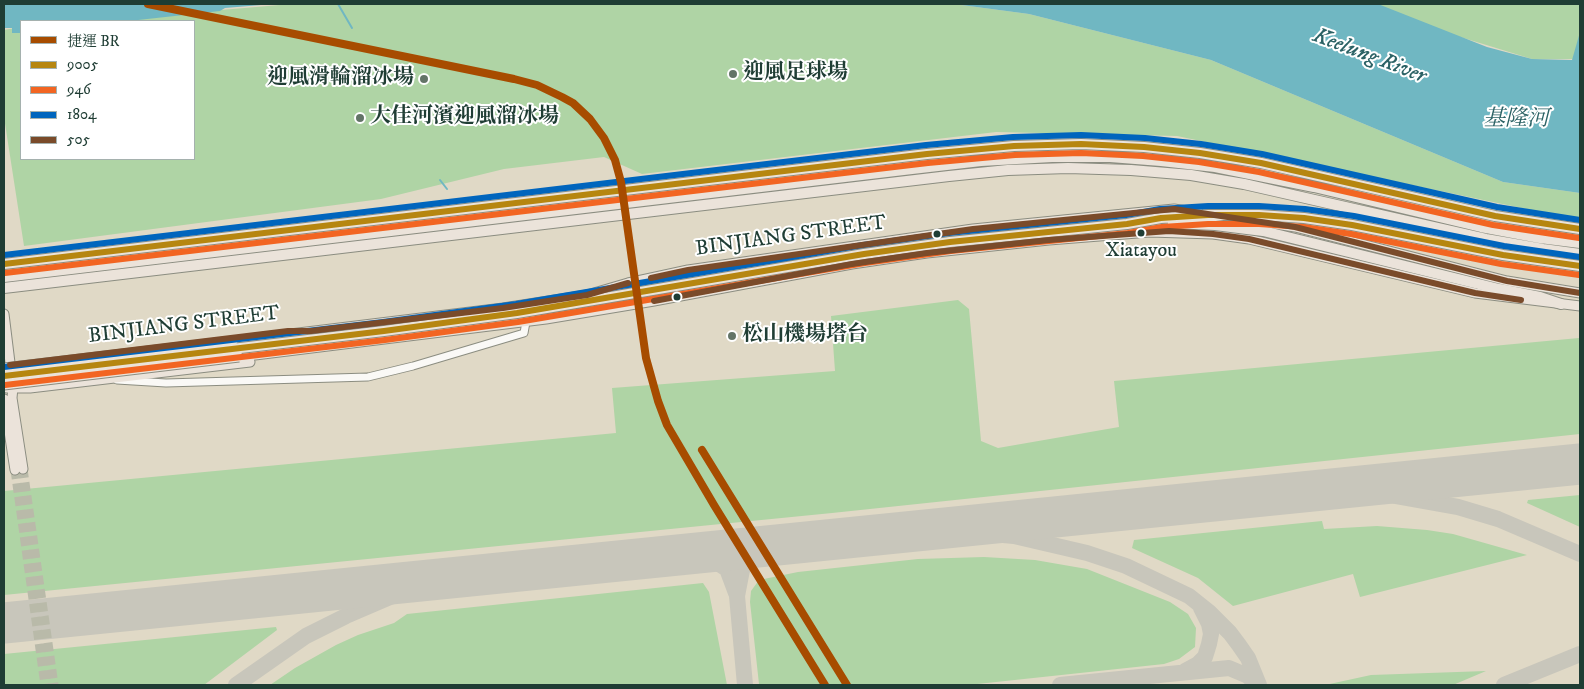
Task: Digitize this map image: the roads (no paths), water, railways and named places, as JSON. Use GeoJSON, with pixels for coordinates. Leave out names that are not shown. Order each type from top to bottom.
{"type":"FeatureCollection","features":[{"type":"Feature","properties":{"kind":"highway"},"geometry":{"type":"LineString","coordinates":[[4,264],[927,154],[1014,146],[1062,144],[1144,146],[1200,152],[1309,173],[1495,216],[1580,229]]}},
{"type":"Feature","properties":{"kind":"highway"},"geometry":{"type":"LineString","coordinates":[[4,277],[981,161],[1052,157],[1144,159],[1215,167],[1314,187],[1481,227],[1580,243]]}},
{"type":"Feature","properties":{"kind":"highway"},"geometry":{"type":"LineString","coordinates":[[4,288],[948,176],[1008,170],[1068,168],[1148,171],[1191,175],[1244,184],[1486,239],[1543,250],[1580,254]]}},
{"type":"Feature","properties":{"kind":"highway"},"geometry":{"type":"LineString","coordinates":[[1127,224],[1161,218],[1208,215],[1259,215],[1304,218],[1352,225],[1511,256],[1580,266]]}},
{"type":"Feature","properties":{"kind":"highway"},"geometry":{"type":"LineString","coordinates":[[4,376],[413,327],[517,312],[864,254],[950,242],[1127,224],[1170,222],[1263,231],[1457,279],[1540,297],[1561,304]]}},
{"type":"Feature","properties":{"kind":"main road","name":"BINJIANG STREET"},"geometry":{"type":"LineString","coordinates":[[6,366],[288,331],[311,331],[511,307],[587,295],[651,278],[697,269],[959,230],[1174,209],[1295,227],[1507,281],[1580,293]]}},
{"type":"Feature","properties":{"kind":"main road"},"geometry":{"type":"LineString","coordinates":[[1249,239],[1251,221]]}},
{"type":"Feature","properties":{"kind":"main road","name":"BINJIANG STREET"},"geometry":{"type":"LineString","coordinates":[[7,387],[526,322],[654,301],[852,264],[927,253],[1132,232],[1169,231],[1249,239],[1475,293],[1580,306]]}},
{"type":"Feature","properties":{"kind":"main road"},"geometry":{"type":"LineString","coordinates":[[651,278],[654,301]]}},
{"type":"Feature","properties":{"kind":"main road"},"geometry":{"type":"LineString","coordinates":[[4,314],[7,387],[12,398],[19,469],[4,399]]}},
{"type":"Feature","properties":{"kind":"main road"},"geometry":{"type":"LineString","coordinates":[[6,366],[311,331]]}},
{"type":"Feature","properties":{"kind":"main road","name":"BINJIANG STREET"},"geometry":{"type":"LineString","coordinates":[[7,387],[27,388],[250,362],[271,353]]}},
{"type":"Feature","properties":{"kind":"street"},"geometry":{"type":"LineString","coordinates":[[112,379],[126,382],[166,382],[368,377],[413,366],[524,333],[526,322]]}},
{"type":"Feature","properties":{"kind":"water"},"geometry":{"type":"Polygon","coordinates":[[[4,4],[273,4],[225,8],[220,11],[138,20],[20,20],[20,33],[12,33],[12,28],[4,28],[4,4]]]}},
{"type":"Feature","properties":{"kind":"water","name":"基隆河"},"geometry":{"type":"Polygon","coordinates":[[[954,4],[1378,4],[1487,47],[1532,59],[1572,60],[1580,32],[1580,193],[1503,182],[1211,60],[1029,14],[954,4]]]}},
{"type":"Feature","properties":{"kind":"waterway"},"geometry":{"type":"LineString","coordinates":[[338,4],[352,28]]}},
{"type":"Feature","properties":{"kind":"waterway"},"geometry":{"type":"LineString","coordinates":[[440,180],[447,189]]}},
{"type":"Feature","properties":{"kind":"tunnel"},"geometry":{"type":"LineString","coordinates":[[23,469],[54,685]]}},
{"type":"Feature","properties":{"kind":"tunnel"},"geometry":{"type":"LineString","coordinates":[[15,470],[45,685]]}},
{"type":"Feature","properties":{"kind":"metro line","name":"BR"},"geometry":{"type":"LineString","coordinates":[[148,4],[514,79],[537,85],[562,97],[573,103],[590,119],[604,138],[615,160],[621,182],[646,358],[667,425],[825,685]]}},
{"type":"Feature","properties":{"kind":"metro line","name":"BR"},"geometry":{"type":"LineString","coordinates":[[702,450],[847,685]]}},
{"type":"Feature","properties":{"kind":"place","name":"迎風足球場"},"geometry":{"type":"Point","coordinates":[733,74]}},
{"type":"Feature","properties":{"kind":"place","name":"迎風滑輪溜冰場"},"geometry":{"type":"Point","coordinates":[424,79]}},
{"type":"Feature","properties":{"kind":"place","name":"大佳河濱迎風溜冰場"},"geometry":{"type":"Point","coordinates":[360,118]}},
{"type":"Feature","properties":{"kind":"place","name":"Xiatayou"},"geometry":{"type":"Point","coordinates":[1141,233]}},
{"type":"Feature","properties":{"kind":"place","name":"松山機場塔台"},"geometry":{"type":"Point","coordinates":[732,336]}},
{"type":"Feature","properties":{"kind":"water label","name":"Keelung River"},"geometry":{"type":"Point","coordinates":[1369,57]}}]}
